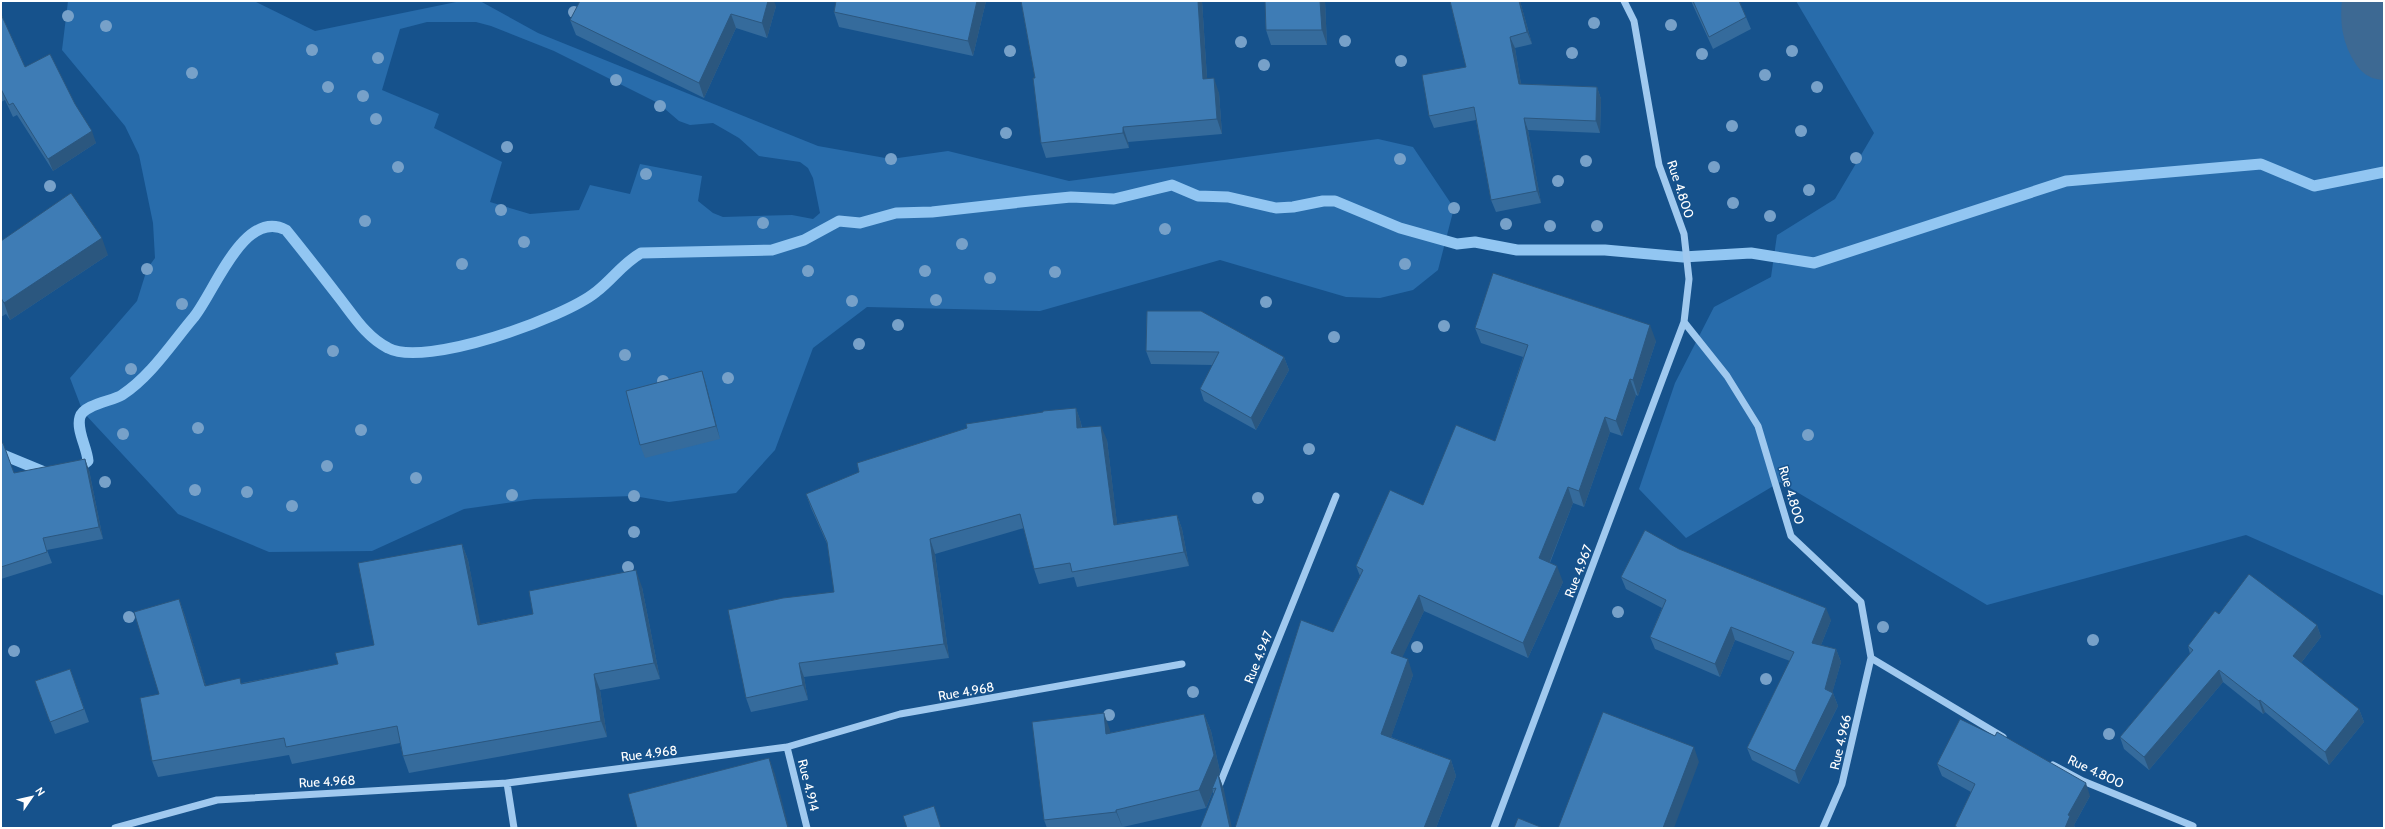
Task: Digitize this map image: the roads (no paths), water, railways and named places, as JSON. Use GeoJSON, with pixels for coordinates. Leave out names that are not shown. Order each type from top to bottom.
{"type":"FeatureCollection","features":[{"type":"Feature","properties":{"kind":"street","name":"Rue 4.800"},"geometry":{"type":"LineString","coordinates":[[1624,1],[1634,22],[1659,165],[1684,234],[1689,279],[1684,322],[1727,376],[1758,426],[1791,536],[1861,602],[1871,658]]}},
{"type":"Feature","properties":{"kind":"street","name":"Rue 4.967"},"geometry":{"type":"LineString","coordinates":[[1494,828],[1684,322]]}},
{"type":"Feature","properties":{"kind":"street","name":"Rue 4.947"},"geometry":{"type":"LineString","coordinates":[[1214,799],[1336,496]]}},
{"type":"Feature","properties":{"kind":"street"},"geometry":{"type":"LineString","coordinates":[[1871,658],[2011,742]]}},
{"type":"Feature","properties":{"kind":"street","name":"Rue 4.966"},"geometry":{"type":"LineString","coordinates":[[1823,828],[1842,784],[1871,658]]}},
{"type":"Feature","properties":{"kind":"street","name":"Rue 4.968"},"geometry":{"type":"LineString","coordinates":[[115,828],[217,800],[507,783],[787,747],[900,714],[1182,664]]}},
{"type":"Feature","properties":{"kind":"street","name":"Rue 4.914"},"geometry":{"type":"LineString","coordinates":[[787,747],[807,828]]}},
{"type":"Feature","properties":{"kind":"street","name":"Rue 4.800"},"geometry":{"type":"LineString","coordinates":[[2044,760],[2083,781],[2194,827]]}},
{"type":"Feature","properties":{"kind":"street"},"geometry":{"type":"LineString","coordinates":[[507,783],[514,828]]}},
{"type":"Feature","properties":{"kind":"waterway"},"geometry":{"type":"LineString","coordinates":[[2375,1],[2374,14],[2376,31],[2384,47]]}},
{"type":"Feature","properties":{"kind":"waterway"},"geometry":{"type":"LineString","coordinates":[[75,471],[88,461],[79,427],[80,417],[83,413],[93,406],[122,395],[152,369],[194,317],[221,272],[244,241],[257,231],[271,226],[286,230],[366,332],[388,348],[406,352],[432,351],[462,346],[494,337],[555,315],[579,303],[596,292],[628,262],[641,253],[772,250],[804,240],[839,221],[860,223],[896,213],[932,212],[1071,197],[1114,199],[1172,185],[1198,196],[1228,197],[1276,208],[1293,207],[1323,201],[1335,201],[1400,228],[1457,244],[1475,242],[1517,250],[1605,250],[1683,257],[1751,253],[1814,263],[2066,181],[2261,164],[2314,186],[2384,172]]}},
{"type":"Feature","properties":{"kind":"waterway"},"geometry":{"type":"LineString","coordinates":[[1,454],[47,473]]}}]}
